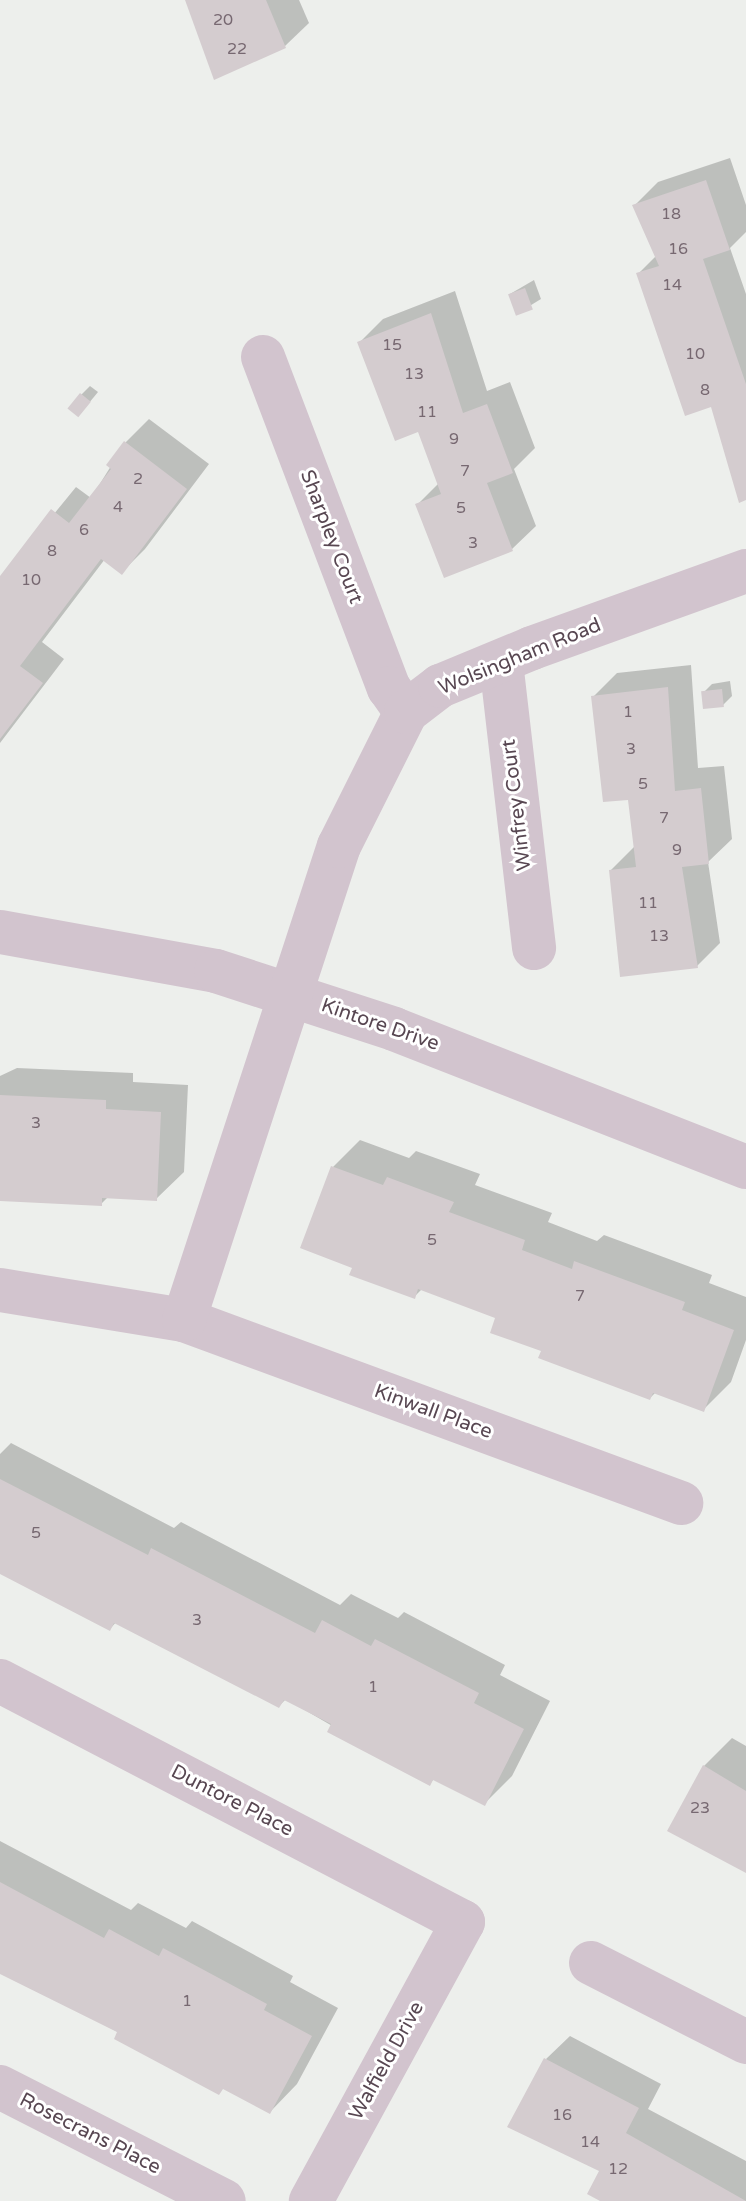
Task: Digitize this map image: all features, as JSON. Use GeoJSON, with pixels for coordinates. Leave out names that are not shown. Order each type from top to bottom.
{"type":"FeatureCollection","features":[{"type":"Feature","properties":{"kind":"street","name":"Sharpley Court"},"geometry":{"type":"LineString","coordinates":[[263,357],[389,688],[406,712]]}},
{"type":"Feature","properties":{"kind":"street","name":"Wolsingham Road"},"geometry":{"type":"LineString","coordinates":[[288,994],[339,846],[406,712],[440,686],[746,571]]}},
{"type":"Feature","properties":{"kind":"street","name":"Winfrey Court"},"geometry":{"type":"LineString","coordinates":[[501,662],[534,948]]}},
{"type":"Feature","properties":{"kind":"street","name":"Kintore Drive"},"geometry":{"type":"LineString","coordinates":[[0,932],[201,968],[288,994],[508,1072],[746,1167]]}},
{"type":"Feature","properties":{"kind":"street"},"geometry":{"type":"LineString","coordinates":[[184,1320],[288,994]]}},
{"type":"Feature","properties":{"kind":"street","name":"Kinwall Place"},"geometry":{"type":"LineString","coordinates":[[0,1290],[184,1320],[681,1503]]}},
{"type":"Feature","properties":{"kind":"street","name":"Duntore Place"},"geometry":{"type":"LineString","coordinates":[[0,1681],[463,1922]]}},
{"type":"Feature","properties":{"kind":"street","name":"Walfield Drive"},"geometry":{"type":"LineString","coordinates":[[311,2201],[463,1922]]}},
{"type":"Feature","properties":{"kind":"street"},"geometry":{"type":"LineString","coordinates":[[591,1963],[746,2042]]}},
{"type":"Feature","properties":{"kind":"street","name":"Rosecrans Place"},"geometry":{"type":"LineString","coordinates":[[0,2087],[224,2201]]}},
{"type":"Feature","properties":{"kind":"building"},"geometry":{"type":"Polygon","coordinates":[[[185,0],[266,0],[286,48],[214,80],[185,0]]]}},
{"type":"Feature","properties":{"kind":"building"},"geometry":{"type":"Polygon","coordinates":[[[706,180],[730,250],[703,259],[746,384],[746,500],[739,503],[711,407],[685,416],[636,273],[659,266],[632,205],[706,180]]]}},
{"type":"Feature","properties":{"kind":"building"},"geometry":{"type":"Polygon","coordinates":[[[525,288],[533,310],[516,316],[508,294],[525,288]]]}},
{"type":"Feature","properties":{"kind":"building"},"geometry":{"type":"Polygon","coordinates":[[[431,313],[463,413],[487,404],[513,473],[487,483],[513,551],[444,578],[415,504],[441,494],[418,432],[395,441],[357,342],[431,313]]]}},
{"type":"Feature","properties":{"kind":"building"},"geometry":{"type":"Polygon","coordinates":[[[80,393],[91,402],[78,417],[67,409],[80,393]]]}},
{"type":"Feature","properties":{"kind":"building"},"geometry":{"type":"Polygon","coordinates":[[[124,441],[187,489],[122,575],[101,559],[20,666],[43,683],[0,739],[0,576],[51,509],[69,523],[111,469],[106,465],[124,441]]]}},
{"type":"Feature","properties":{"kind":"building"},"geometry":{"type":"Polygon","coordinates":[[[668,687],[675,791],[701,788],[709,864],[682,867],[698,968],[620,977],[609,870],[636,867],[628,800],[603,802],[591,696],[668,687]]]}},
{"type":"Feature","properties":{"kind":"building"},"geometry":{"type":"Polygon","coordinates":[[[722,689],[724,707],[703,709],[701,691],[722,689]]]}},
{"type":"Feature","properties":{"kind":"building"},"geometry":{"type":"Polygon","coordinates":[[[0,1095],[106,1100],[106,1109],[161,1112],[157,1201],[102,1198],[102,1206],[0,1201],[0,1095]]]}},
{"type":"Feature","properties":{"kind":"building"},"geometry":{"type":"Polygon","coordinates":[[[331,1166],[383,1185],[387,1177],[454,1202],[449,1212],[525,1240],[522,1250],[572,1269],[574,1261],[685,1302],[682,1310],[734,1330],[704,1412],[653,1393],[650,1400],[538,1358],[541,1351],[490,1333],[495,1318],[418,1289],[415,1299],[349,1275],[352,1268],[300,1248],[331,1166]]]}},
{"type":"Feature","properties":{"kind":"building"},"geometry":{"type":"Polygon","coordinates":[[[0,1479],[148,1555],[151,1548],[315,1633],[322,1620],[371,1646],[375,1639],[479,1693],[474,1703],[524,1729],[485,1806],[433,1780],[430,1786],[327,1732],[331,1724],[284,1700],[279,1708],[114,1623],[110,1631],[0,1574],[0,1479]]]}},
{"type":"Feature","properties":{"kind":"building"},"geometry":{"type":"Polygon","coordinates":[[[703,1765],[746,1791],[746,1873],[667,1831],[703,1765]]]}},
{"type":"Feature","properties":{"kind":"building"},"geometry":{"type":"Polygon","coordinates":[[[0,1882],[104,1938],[109,1929],[159,1956],[163,1948],[267,2004],[264,2010],[312,2036],[270,2114],[223,2089],[219,2095],[114,2039],[117,2032],[0,1974],[0,1882]]]}},
{"type":"Feature","properties":{"kind":"building"},"geometry":{"type":"Polygon","coordinates":[[[544,2058],[639,2108],[626,2133],[746,2201],[600,2201],[587,2194],[599,2171],[507,2127],[544,2058]]]}}]}
